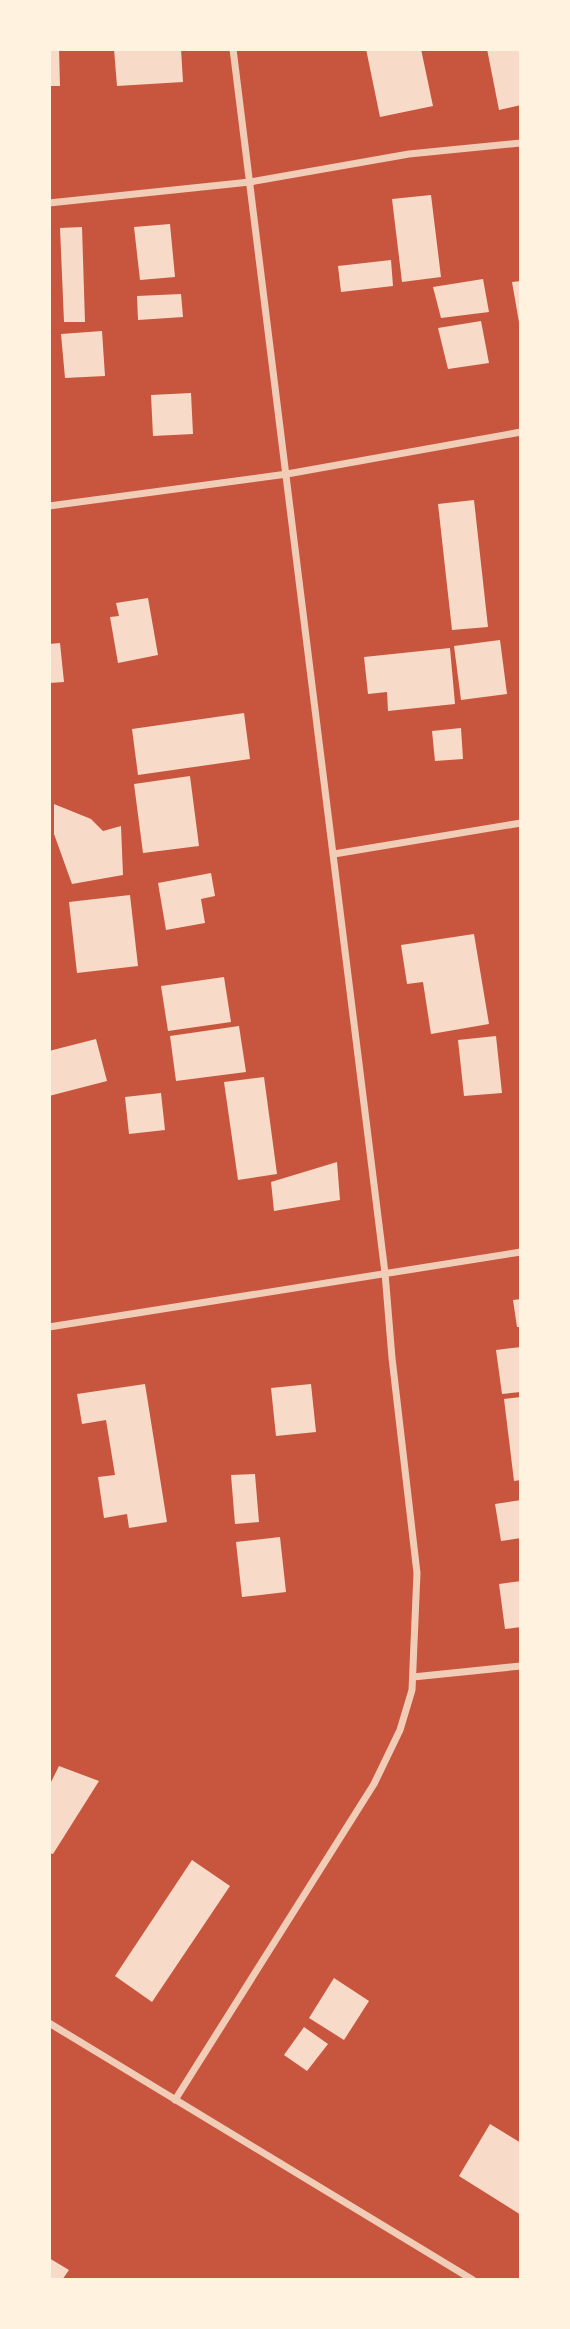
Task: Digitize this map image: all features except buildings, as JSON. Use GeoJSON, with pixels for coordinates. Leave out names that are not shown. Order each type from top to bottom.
{"type":"FeatureCollection","features":[{"type":"Feature","properties":{"kind":"street"},"geometry":{"type":"LineString","coordinates":[[175,2100],[374,1784],[400,1730],[413,1677],[417,1573],[385,1273],[233,49]]}},
{"type":"Feature","properties":{"kind":"street"},"geometry":{"type":"LineString","coordinates":[[49,203],[250,182],[409,154],[521,143]]}},
{"type":"Feature","properties":{"kind":"street"},"geometry":{"type":"LineString","coordinates":[[49,506],[287,474],[521,432]]}},
{"type":"Feature","properties":{"kind":"street"},"geometry":{"type":"LineString","coordinates":[[334,854],[521,823]]}},
{"type":"Feature","properties":{"kind":"street"},"geometry":{"type":"LineString","coordinates":[[49,1327],[521,1252]]}},
{"type":"Feature","properties":{"kind":"street"},"geometry":{"type":"LineString","coordinates":[[413,1677],[521,1666]]}},
{"type":"Feature","properties":{"kind":"street"},"geometry":{"type":"LineString","coordinates":[[49,2023],[473,2280]]}}]}
